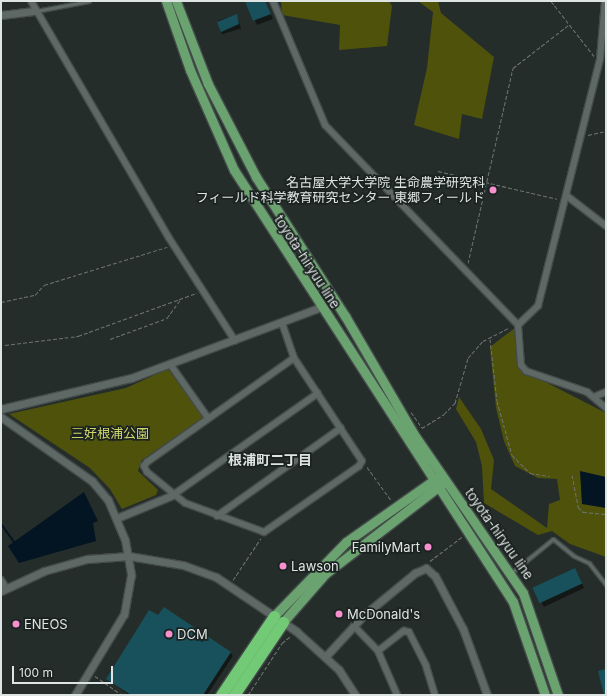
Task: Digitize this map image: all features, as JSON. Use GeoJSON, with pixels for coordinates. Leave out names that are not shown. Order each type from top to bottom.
{"type":"FeatureCollection","features":[{"type":"Feature","properties":{"kind":"highway"},"geometry":{"type":"LineString","coordinates":[[221,695],[278,619]]}},
{"type":"Feature","properties":{"kind":"highway"},"geometry":{"type":"LineString","coordinates":[[234,695],[278,619]]}},
{"type":"Feature","properties":{"kind":"main road","name":"toyota-hiryuu line"},"geometry":{"type":"LineString","coordinates":[[166,1],[190,70],[222,145],[265,222],[321,308],[440,480],[510,573],[523,593],[543,644],[558,695]]}},
{"type":"Feature","properties":{"kind":"main road","name":"toyota-hiryuu line"},"geometry":{"type":"LineString","coordinates":[[176,1],[208,84],[256,177],[344,316],[469,532],[513,602],[545,695]]}},
{"type":"Feature","properties":{"kind":"main road"},"geometry":{"type":"LineString","coordinates":[[278,619],[346,542],[397,506],[440,480]]}},
{"type":"Feature","properties":{"kind":"main road"},"geometry":{"type":"LineString","coordinates":[[278,619],[325,574],[440,480]]}},
{"type":"Feature","properties":{"kind":"street"},"geometry":{"type":"LineString","coordinates":[[31,1],[173,244],[235,341]]}},
{"type":"Feature","properties":{"kind":"street"},"geometry":{"type":"LineString","coordinates":[[273,1],[323,121],[516,324],[521,365],[526,371],[596,396],[606,408]]}},
{"type":"Feature","properties":{"kind":"street"},"geometry":{"type":"LineString","coordinates":[[516,324],[538,306],[600,59],[606,2]]}},
{"type":"Feature","properties":{"kind":"street"},"geometry":{"type":"LineString","coordinates":[[1,15],[36,11]]}},
{"type":"Feature","properties":{"kind":"street"},"geometry":{"type":"LineString","coordinates":[[566,199],[606,226]]}},
{"type":"Feature","properties":{"kind":"street"},"geometry":{"type":"LineString","coordinates":[[1,409],[123,380],[235,341],[321,308]]}},
{"type":"Feature","properties":{"kind":"street"},"geometry":{"type":"LineString","coordinates":[[282,323],[294,358],[362,461],[264,532],[217,516],[173,495],[147,472],[145,464],[294,358]]}},
{"type":"Feature","properties":{"kind":"street"},"geometry":{"type":"LineString","coordinates":[[170,364],[208,418]]}},
{"type":"Feature","properties":{"kind":"street"},"geometry":{"type":"LineString","coordinates":[[596,396],[606,392]]}},
{"type":"Feature","properties":{"kind":"street"},"geometry":{"type":"LineString","coordinates":[[117,518],[173,495],[318,393]]}},
{"type":"Feature","properties":{"kind":"street"},"geometry":{"type":"LineString","coordinates":[[1,417],[92,481],[117,518],[129,556],[131,576],[124,614],[90,673],[75,695]]}},
{"type":"Feature","properties":{"kind":"street"},"geometry":{"type":"LineString","coordinates":[[217,516],[341,428]]}},
{"type":"Feature","properties":{"kind":"street"},"geometry":{"type":"LineString","coordinates":[[1,580],[3,590],[75,561],[117,556],[129,556],[183,565],[229,586],[296,631],[326,656],[346,677],[355,695]]}},
{"type":"Feature","properties":{"kind":"street"},"geometry":{"type":"LineString","coordinates":[[326,656],[354,626],[423,568],[432,572],[449,601],[487,695]]}},
{"type":"Feature","properties":{"kind":"street"},"geometry":{"type":"LineString","coordinates":[[354,626],[378,651],[397,695]]}},
{"type":"Feature","properties":{"kind":"street"},"geometry":{"type":"LineString","coordinates":[[378,651],[404,631],[409,632],[426,666],[435,695]]}},
{"type":"Feature","properties":{"kind":"lane"},"geometry":{"type":"LineString","coordinates":[[36,11],[89,1]]}},
{"type":"Feature","properties":{"kind":"lane"},"geometry":{"type":"LineString","coordinates":[[510,573],[553,539],[574,556],[589,563],[606,585]]}},
{"type":"Feature","properties":{"kind":"path"},"geometry":{"type":"LineString","coordinates":[[551,1],[600,59]]}},
{"type":"Feature","properties":{"kind":"path"},"geometry":{"type":"LineString","coordinates":[[466,271],[513,68],[570,24]]}},
{"type":"Feature","properties":{"kind":"path"},"geometry":{"type":"LineString","coordinates":[[582,135],[599,135],[606,131]]}},
{"type":"Feature","properties":{"kind":"path"},"geometry":{"type":"LineString","coordinates":[[438,171],[487,183],[566,199]]}},
{"type":"Feature","properties":{"kind":"path"},"geometry":{"type":"LineString","coordinates":[[1,302],[35,295],[44,285],[173,244]]}},
{"type":"Feature","properties":{"kind":"path"},"geometry":{"type":"LineString","coordinates":[[5,345],[78,336],[203,290]]}},
{"type":"Feature","properties":{"kind":"path"},"geometry":{"type":"LineString","coordinates":[[110,339],[167,318],[181,299]]}},
{"type":"Feature","properties":{"kind":"path"},"geometry":{"type":"LineString","coordinates":[[402,415],[412,413],[422,428],[444,414],[455,403],[468,358],[489,338],[516,324]]}},
{"type":"Feature","properties":{"kind":"path"},"geometry":{"type":"LineString","coordinates":[[489,338],[497,401],[512,455],[530,473],[550,476]]}},
{"type":"Feature","properties":{"kind":"path"},"geometry":{"type":"LineString","coordinates":[[362,461],[397,506]]}},
{"type":"Feature","properties":{"kind":"path"},"geometry":{"type":"LineString","coordinates":[[572,475],[578,507],[583,512],[606,514]]}},
{"type":"Feature","properties":{"kind":"path"},"geometry":{"type":"LineString","coordinates":[[229,586],[264,532]]}},
{"type":"Feature","properties":{"kind":"path"},"geometry":{"type":"LineString","coordinates":[[423,568],[469,532]]}},
{"type":"Feature","properties":{"kind":"path"},"geometry":{"type":"LineString","coordinates":[[248,695],[282,643],[296,631]]}},
{"type":"Feature","properties":{"kind":"path"},"geometry":{"type":"LineString","coordinates":[[90,673],[122,695]]}},
{"type":"Feature","properties":{"kind":"green space"},"geometry":{"type":"Polygon","coordinates":[[[281,1],[389,1],[392,6],[387,46],[339,50],[340,25],[282,15],[281,1]]]}},
{"type":"Feature","properties":{"kind":"green space"},"geometry":{"type":"Polygon","coordinates":[[[418,1],[438,1],[441,13],[494,57],[482,119],[462,114],[459,139],[414,125],[427,68],[433,12],[418,1]]]}},
{"type":"Feature","properties":{"kind":"green space"},"geometry":{"type":"Polygon","coordinates":[[[516,327],[518,365],[522,370],[606,413],[606,557],[570,544],[552,531],[538,535],[484,503],[482,466],[476,442],[456,409],[459,397],[481,429],[494,460],[491,489],[547,528],[549,504],[560,500],[557,479],[538,478],[515,466],[504,441],[496,408],[490,347],[516,327]]]}},
{"type":"Feature","properties":{"kind":"green space","name":"三好根浦公園"},"geometry":{"type":"Polygon","coordinates":[[[168,369],[204,417],[142,460],[138,471],[158,490],[156,495],[122,509],[110,489],[90,468],[9,414],[126,388],[168,369]]]}},
{"type":"Feature","properties":{"kind":"water"},"geometry":{"type":"Polygon","coordinates":[[[580,471],[606,477],[606,508],[582,504],[580,471]]]}},
{"type":"Feature","properties":{"kind":"water"},"geometry":{"type":"Polygon","coordinates":[[[84,492],[98,521],[93,523],[96,541],[19,563],[8,546],[84,492]]]}},
{"type":"Feature","properties":{"kind":"building"},"geometry":{"type":"Polygon","coordinates":[[[245,1],[265,1],[271,14],[253,21],[245,1]]]}},
{"type":"Feature","properties":{"kind":"building"},"geometry":{"type":"Polygon","coordinates":[[[237,14],[239,24],[221,32],[217,22],[237,14]]]}},
{"type":"Feature","properties":{"kind":"building"},"geometry":{"type":"Polygon","coordinates":[[[575,568],[582,583],[540,603],[532,588],[575,568]]]}},
{"type":"Feature","properties":{"kind":"building","name":"DCM"},"geometry":{"type":"Polygon","coordinates":[[[164,607],[231,652],[203,695],[131,695],[106,679],[149,610],[158,615],[164,607]]]}},
{"type":"Feature","properties":{"kind":"building"},"geometry":{"type":"Polygon","coordinates":[[[606,669],[606,695],[604,695],[598,671],[606,669]]]}},
{"type":"Feature","properties":{"kind":"waterway"},"geometry":{"type":"LineString","coordinates":[[1,524],[14,542]]}},
{"type":"Feature","properties":{"kind":"place","name":"名古屋大学大学院 生命農学研究科 フィールド科学教育研究センター 東郷フィールド"},"geometry":{"type":"Point","coordinates":[493,190]}},
{"type":"Feature","properties":{"kind":"place","name":"FamilyMart"},"geometry":{"type":"Point","coordinates":[428,547]}},
{"type":"Feature","properties":{"kind":"place","name":"Lawson"},"geometry":{"type":"Point","coordinates":[283,566]}},
{"type":"Feature","properties":{"kind":"place","name":"McDonald's"},"geometry":{"type":"Point","coordinates":[339,614]}},
{"type":"Feature","properties":{"kind":"place","name":"ENEOS"},"geometry":{"type":"Point","coordinates":[16,624]}},
{"type":"Feature","properties":{"kind":"place","name":"DCM"},"geometry":{"type":"Point","coordinates":[169,634]}},
{"type":"Feature","properties":{"kind":"district","name":"根浦町二丁目"},"geometry":{"type":"Point","coordinates":[270,460]}}]}
